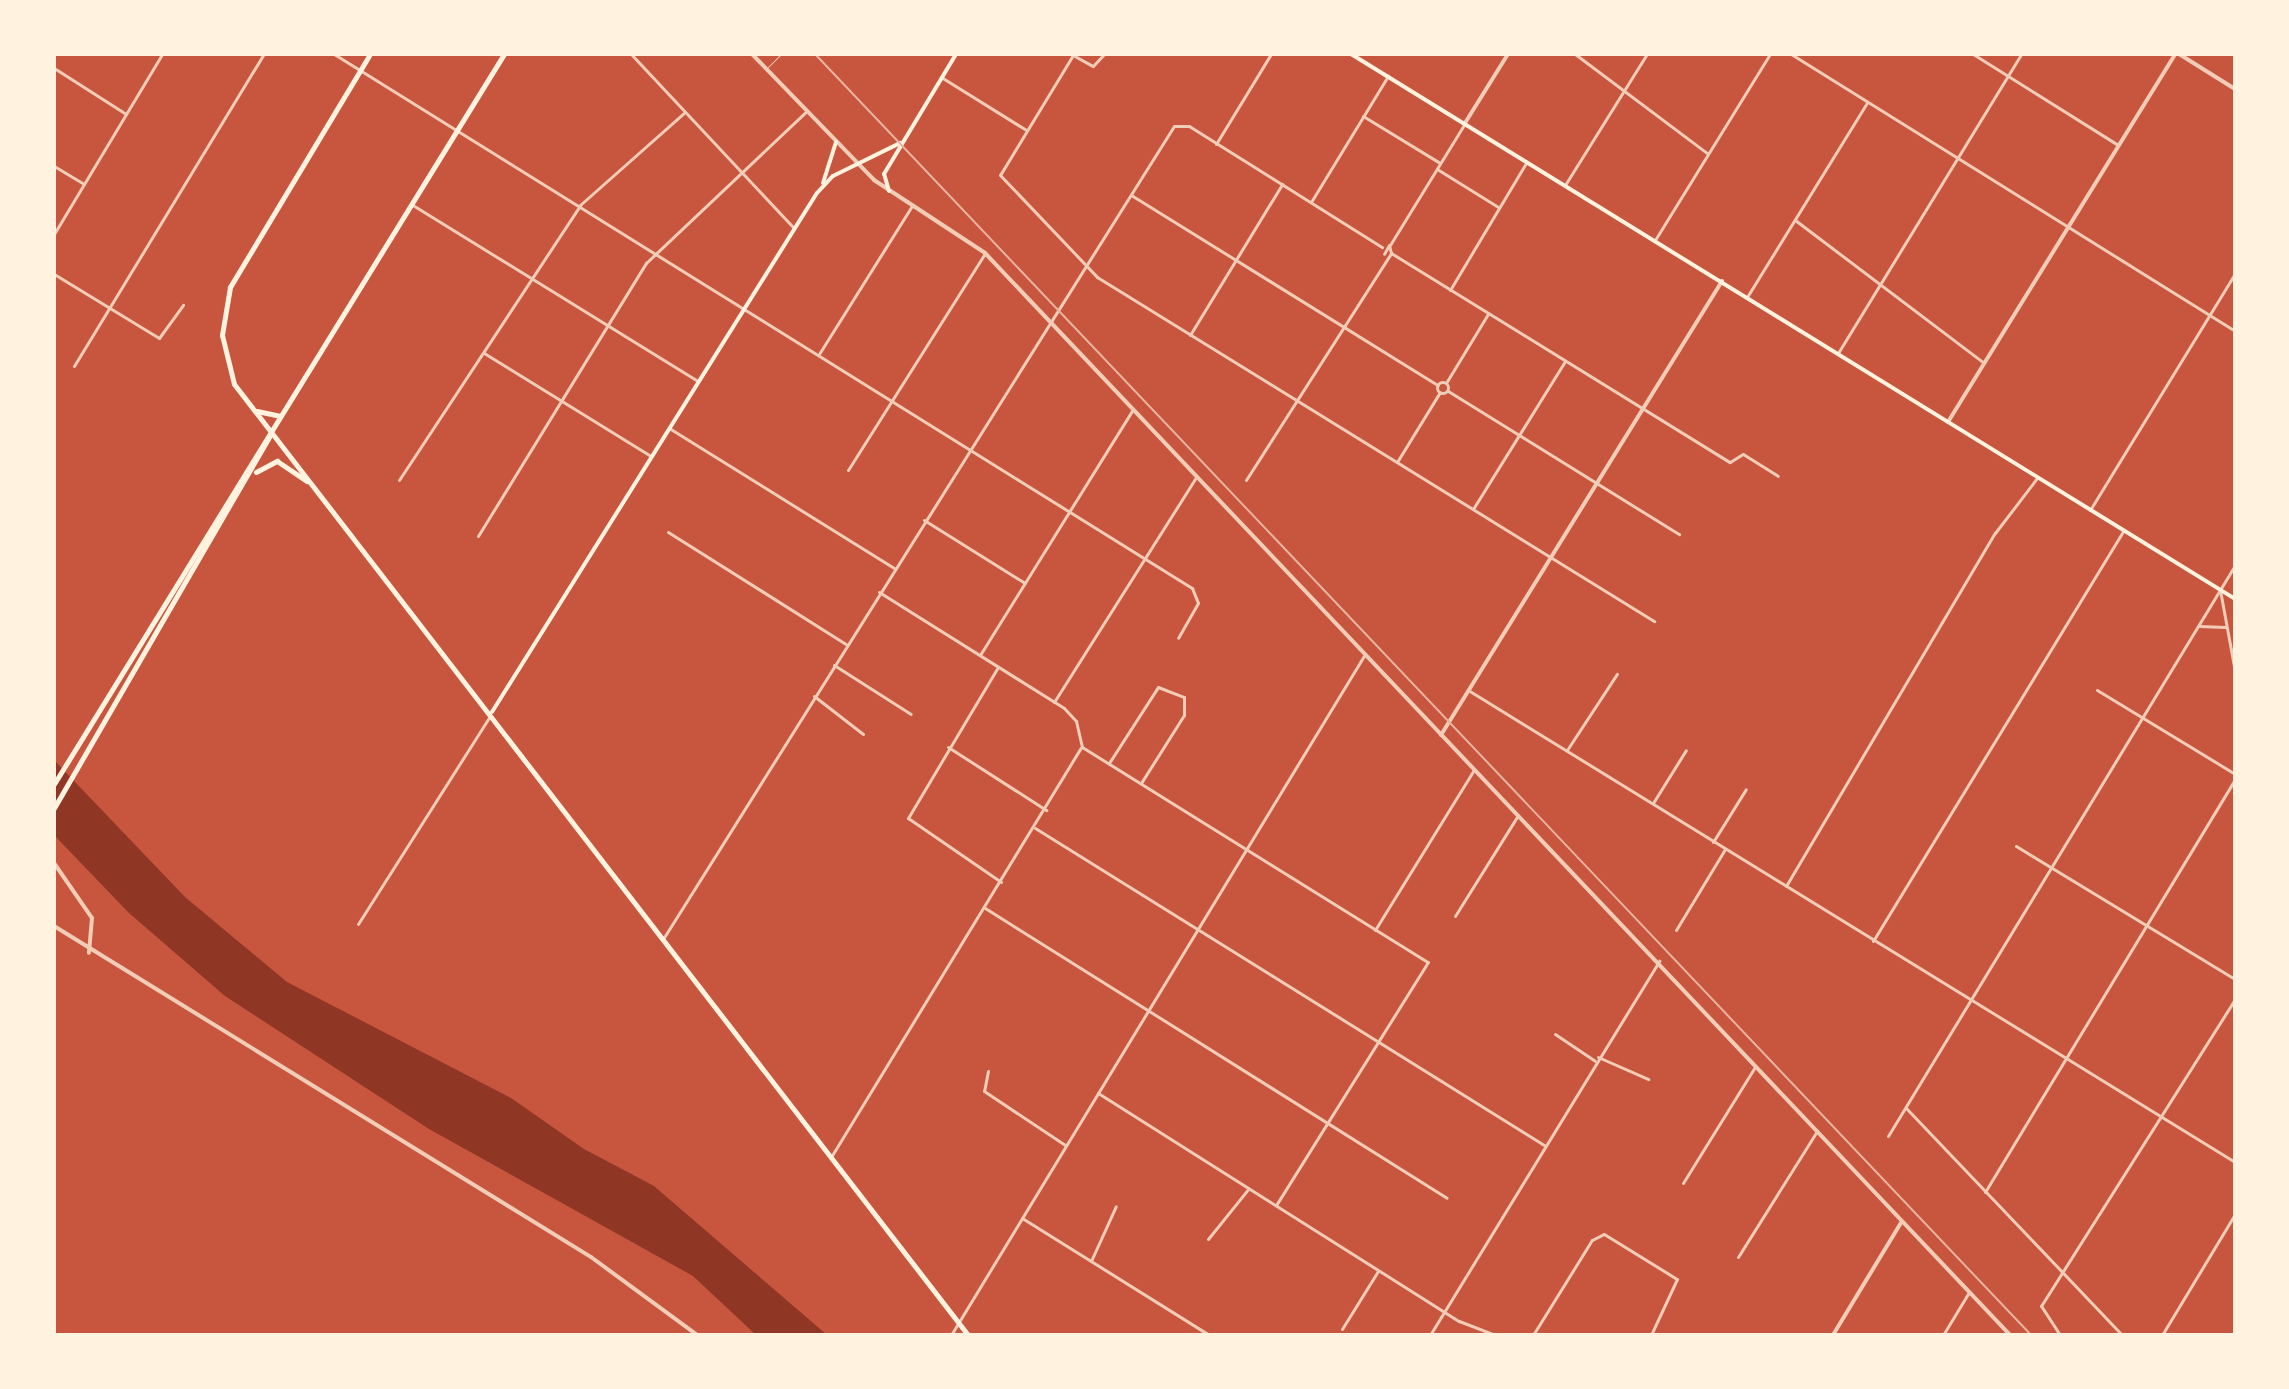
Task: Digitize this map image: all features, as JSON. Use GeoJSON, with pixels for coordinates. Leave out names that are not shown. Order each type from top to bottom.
{"type":"FeatureCollection","features":[{"type":"Feature","properties":{"kind":"main road"},"geometry":{"type":"LineString","coordinates":[[370,54],[226,296],[223,351],[247,403],[492,712],[968,1335]]}},
{"type":"Feature","properties":{"kind":"main road"},"geometry":{"type":"LineString","coordinates":[[54,784],[504,54]]}},
{"type":"Feature","properties":{"kind":"main road"},"geometry":{"type":"LineString","coordinates":[[889,191],[883,176],[956,54]]}},
{"type":"Feature","properties":{"kind":"main road"},"geometry":{"type":"LineString","coordinates":[[1351,54],[2235,599]]}},
{"type":"Feature","properties":{"kind":"main road"},"geometry":{"type":"LineString","coordinates":[[492,712],[817,193],[836,142]]}},
{"type":"Feature","properties":{"kind":"main road"},"geometry":{"type":"LineString","coordinates":[[817,193],[858,164],[900,143]]}},
{"type":"Feature","properties":{"kind":"main road"},"geometry":{"type":"LineString","coordinates":[[247,403],[272,419],[288,405]]}},
{"type":"Feature","properties":{"kind":"main road"},"geometry":{"type":"LineString","coordinates":[[54,808],[245,485],[272,431]]}},
{"type":"Feature","properties":{"kind":"main road"},"geometry":{"type":"LineString","coordinates":[[245,485],[273,460],[319,492]]}},
{"type":"Feature","properties":{"kind":"street"},"geometry":{"type":"LineString","coordinates":[[54,234],[162,54]]}},
{"type":"Feature","properties":{"kind":"street"},"geometry":{"type":"LineString","coordinates":[[74,366],[264,54]]}},
{"type":"Feature","properties":{"kind":"street"},"geometry":{"type":"LineString","coordinates":[[334,54],[657,251],[1070,510],[1199,595],[1178,638]]}},
{"type":"Feature","properties":{"kind":"street"},"geometry":{"type":"LineString","coordinates":[[631,54],[794,228]]}},
{"type":"Feature","properties":{"kind":"street"},"geometry":{"type":"LineString","coordinates":[[752,54],[836,142],[889,191],[985,253],[2010,1335]]}},
{"type":"Feature","properties":{"kind":"street"},"geometry":{"type":"LineString","coordinates":[[1104,54],[1088,64],[1072,55],[1000,175],[1087,267],[1190,335],[1654,621]]}},
{"type":"Feature","properties":{"kind":"street"},"geometry":{"type":"LineString","coordinates":[[1216,144],[1271,54]]}},
{"type":"Feature","properties":{"kind":"street"},"geometry":{"type":"LineString","coordinates":[[1391,253],[1390,245],[1508,54]]}},
{"type":"Feature","properties":{"kind":"street"},"geometry":{"type":"LineString","coordinates":[[1575,54],[1708,154]]}},
{"type":"Feature","properties":{"kind":"street"},"geometry":{"type":"LineString","coordinates":[[1565,185],[1647,54]]}},
{"type":"Feature","properties":{"kind":"street"},"geometry":{"type":"LineString","coordinates":[[1655,240],[1770,54]]}},
{"type":"Feature","properties":{"kind":"street"},"geometry":{"type":"LineString","coordinates":[[1791,54],[2235,331]]}},
{"type":"Feature","properties":{"kind":"street"},"geometry":{"type":"LineString","coordinates":[[1973,54],[2118,145]]}},
{"type":"Feature","properties":{"kind":"street"},"geometry":{"type":"LineString","coordinates":[[1838,353],[2021,54]]}},
{"type":"Feature","properties":{"kind":"street"},"geometry":{"type":"LineString","coordinates":[[1948,422],[2177,54],[2235,89]]}},
{"type":"Feature","properties":{"kind":"street"},"geometry":{"type":"LineString","coordinates":[[54,68],[126,114]]}},
{"type":"Feature","properties":{"kind":"street"},"geometry":{"type":"LineString","coordinates":[[1311,202],[1388,76]]}},
{"type":"Feature","properties":{"kind":"street"},"geometry":{"type":"LineString","coordinates":[[941,77],[1027,130]]}},
{"type":"Feature","properties":{"kind":"street"},"geometry":{"type":"LineString","coordinates":[[1747,297],[1868,102]]}},
{"type":"Feature","properties":{"kind":"street"},"geometry":{"type":"LineString","coordinates":[[478,536],[657,251],[807,111]]}},
{"type":"Feature","properties":{"kind":"street"},"geometry":{"type":"LineString","coordinates":[[399,480],[580,205],[685,112]]}},
{"type":"Feature","properties":{"kind":"street"},"geometry":{"type":"LineString","coordinates":[[1363,116],[1440,163]]}},
{"type":"Feature","properties":{"kind":"street"},"geometry":{"type":"LineString","coordinates":[[663,939],[969,447],[1180,124],[1382,247],[1384,254],[1246,480]]}},
{"type":"Feature","properties":{"kind":"street"},"geometry":{"type":"LineString","coordinates":[[1450,290],[1527,162]]}},
{"type":"Feature","properties":{"kind":"street"},"geometry":{"type":"LineString","coordinates":[[54,166],[84,184]]}},
{"type":"Feature","properties":{"kind":"street"},"geometry":{"type":"LineString","coordinates":[[1437,169],[1498,207]]}},
{"type":"Feature","properties":{"kind":"street"},"geometry":{"type":"LineString","coordinates":[[1190,335],[1282,184]]}},
{"type":"Feature","properties":{"kind":"street"},"geometry":{"type":"LineString","coordinates":[[1131,195],[1438,385],[1440,392],[1397,462]]}},
{"type":"Feature","properties":{"kind":"street"},"geometry":{"type":"LineString","coordinates":[[411,204],[699,381]]}},
{"type":"Feature","properties":{"kind":"street"},"geometry":{"type":"LineString","coordinates":[[819,354],[912,206]]}},
{"type":"Feature","properties":{"kind":"street"},"geometry":{"type":"LineString","coordinates":[[1795,220],[1984,363]]}},
{"type":"Feature","properties":{"kind":"street"},"geometry":{"type":"LineString","coordinates":[[1382,247],[1390,245]]}},
{"type":"Feature","properties":{"kind":"street"},"geometry":{"type":"LineString","coordinates":[[848,470],[985,253]]}},
{"type":"Feature","properties":{"kind":"street"},"geometry":{"type":"LineString","coordinates":[[1384,254],[1391,253],[1730,462],[1743,454],[1778,476]]}},
{"type":"Feature","properties":{"kind":"street"},"geometry":{"type":"LineString","coordinates":[[2090,510],[2235,273]]}},
{"type":"Feature","properties":{"kind":"street"},"geometry":{"type":"LineString","coordinates":[[54,274],[159,338],[183,305]]}},
{"type":"Feature","properties":{"kind":"street"},"geometry":{"type":"LineString","coordinates":[[1441,735],[1722,281]]}},
{"type":"Feature","properties":{"kind":"street"},"geometry":{"type":"LineString","coordinates":[[1438,385],[1446,383],[1488,314]]}},
{"type":"Feature","properties":{"kind":"street"},"geometry":{"type":"LineString","coordinates":[[484,353],[652,456]]}},
{"type":"Feature","properties":{"kind":"street"},"geometry":{"type":"LineString","coordinates":[[1473,509],[1565,361]]}},
{"type":"Feature","properties":{"kind":"street"},"geometry":{"type":"LineString","coordinates":[[1446,383],[1448,391]]}},
{"type":"Feature","properties":{"kind":"street"},"geometry":{"type":"LineString","coordinates":[[1440,392],[1448,391],[1679,534]]}},
{"type":"Feature","properties":{"kind":"street"},"geometry":{"type":"LineString","coordinates":[[980,655],[1133,409]]}},
{"type":"Feature","properties":{"kind":"street"},"geometry":{"type":"LineString","coordinates":[[669,428],[894,568]]}},
{"type":"Feature","properties":{"kind":"street"},"geometry":{"type":"LineString","coordinates":[[1054,702],[1197,476]]}},
{"type":"Feature","properties":{"kind":"street"},"geometry":{"type":"LineString","coordinates":[[1786,886],[1995,533],[2038,476]]}},
{"type":"Feature","properties":{"kind":"street"},"geometry":{"type":"LineString","coordinates":[[924,520],[1025,583]]}},
{"type":"Feature","properties":{"kind":"street"},"geometry":{"type":"LineString","coordinates":[[1873,941],[2124,530]]}},
{"type":"Feature","properties":{"kind":"street"},"geometry":{"type":"LineString","coordinates":[[668,532],[846,644]]}},
{"type":"Feature","properties":{"kind":"street"},"geometry":{"type":"LineString","coordinates":[[1888,1136],[2235,565]]}},
{"type":"Feature","properties":{"kind":"street"},"geometry":{"type":"LineString","coordinates":[[2220,590],[2235,672]]}},
{"type":"Feature","properties":{"kind":"street"},"geometry":{"type":"LineString","coordinates":[[831,1157],[1082,747],[1076,721],[1054,702],[879,592]]}},
{"type":"Feature","properties":{"kind":"street"},"geometry":{"type":"LineString","coordinates":[[2196,628],[2212,621],[2226,628]]}},
{"type":"Feature","properties":{"kind":"street"},"geometry":{"type":"LineString","coordinates":[[951,1335],[1365,654]]}},
{"type":"Feature","properties":{"kind":"street"},"geometry":{"type":"LineString","coordinates":[[834,665],[911,714]]}},
{"type":"Feature","properties":{"kind":"street"},"geometry":{"type":"LineString","coordinates":[[998,667],[908,818],[1001,882]]}},
{"type":"Feature","properties":{"kind":"street"},"geometry":{"type":"LineString","coordinates":[[1567,750],[1617,674]]}},
{"type":"Feature","properties":{"kind":"street"},"geometry":{"type":"LineString","coordinates":[[1109,763],[1158,687],[1184,697],[1184,715],[1141,783]]}},
{"type":"Feature","properties":{"kind":"street"},"geometry":{"type":"LineString","coordinates":[[1468,690],[2235,1162]]}},
{"type":"Feature","properties":{"kind":"street"},"geometry":{"type":"LineString","coordinates":[[1985,1192],[2235,777],[2097,690]]}},
{"type":"Feature","properties":{"kind":"street"},"geometry":{"type":"LineString","coordinates":[[814,696],[863,734]]}},
{"type":"Feature","properties":{"kind":"street"},"geometry":{"type":"LineString","coordinates":[[358,924],[492,712]]}},
{"type":"Feature","properties":{"kind":"street"},"geometry":{"type":"LineString","coordinates":[[948,747],[1046,810]]}},
{"type":"Feature","properties":{"kind":"street"},"geometry":{"type":"LineString","coordinates":[[1082,747],[1428,962],[1276,1205]]}},
{"type":"Feature","properties":{"kind":"street"},"geometry":{"type":"LineString","coordinates":[[1653,803],[1686,750]]}},
{"type":"Feature","properties":{"kind":"street"},"geometry":{"type":"LineString","coordinates":[[1375,930],[1475,768]]}},
{"type":"Feature","properties":{"kind":"street"},"geometry":{"type":"LineString","coordinates":[[1713,842],[1746,789]]}},
{"type":"Feature","properties":{"kind":"street"},"geometry":{"type":"LineString","coordinates":[[1455,916],[1518,815]]}},
{"type":"Feature","properties":{"kind":"street"},"geometry":{"type":"LineString","coordinates":[[1035,828],[1544,1145]]}},
{"type":"Feature","properties":{"kind":"street"},"geometry":{"type":"LineString","coordinates":[[2016,846],[2235,979]]}},
{"type":"Feature","properties":{"kind":"street"},"geometry":{"type":"LineString","coordinates":[[1676,930],[1725,849]]}},
{"type":"Feature","properties":{"kind":"street"},"geometry":{"type":"LineString","coordinates":[[54,863],[92,918],[89,953]]}},
{"type":"Feature","properties":{"kind":"street"},"geometry":{"type":"LineString","coordinates":[[985,908],[1447,1198]]}},
{"type":"Feature","properties":{"kind":"street"},"geometry":{"type":"LineString","coordinates":[[54,926],[89,953],[591,1257],[697,1335]]}},
{"type":"Feature","properties":{"kind":"street"},"geometry":{"type":"LineString","coordinates":[[1430,1335],[1659,961]]}},
{"type":"Feature","properties":{"kind":"street"},"geometry":{"type":"LineString","coordinates":[[2060,1335],[2041,1306],[2065,1277],[2235,999]]}},
{"type":"Feature","properties":{"kind":"street"},"geometry":{"type":"LineString","coordinates":[[1555,1034],[1597,1059],[1648,1079]]}},
{"type":"Feature","properties":{"kind":"street"},"geometry":{"type":"LineString","coordinates":[[1683,1183],[1756,1066]]}},
{"type":"Feature","properties":{"kind":"street"},"geometry":{"type":"LineString","coordinates":[[988,1071],[984,1091],[1065,1145]]}},
{"type":"Feature","properties":{"kind":"street"},"geometry":{"type":"LineString","coordinates":[[1098,1093],[1444,1312],[1496,1335]]}},
{"type":"Feature","properties":{"kind":"street"},"geometry":{"type":"LineString","coordinates":[[1906,1108],[2122,1335]]}},
{"type":"Feature","properties":{"kind":"street"},"geometry":{"type":"LineString","coordinates":[[1738,1257],[1817,1130]]}},
{"type":"Feature","properties":{"kind":"street"},"geometry":{"type":"LineString","coordinates":[[1208,1239],[1249,1188]]}},
{"type":"Feature","properties":{"kind":"street"},"geometry":{"type":"LineString","coordinates":[[1091,1261],[1116,1206]]}},
{"type":"Feature","properties":{"kind":"street"},"geometry":{"type":"LineString","coordinates":[[2162,1335],[2235,1214]]}},
{"type":"Feature","properties":{"kind":"street"},"geometry":{"type":"LineString","coordinates":[[1022,1218],[1209,1335]]}},
{"type":"Feature","properties":{"kind":"street"},"geometry":{"type":"LineString","coordinates":[[1833,1335],[1902,1221]]}},
{"type":"Feature","properties":{"kind":"street"},"geometry":{"type":"LineString","coordinates":[[1533,1335],[1600,1235],[1617,1238],[1678,1282],[1651,1335]]}},
{"type":"Feature","properties":{"kind":"street"},"geometry":{"type":"LineString","coordinates":[[1342,1329],[1378,1270]]}},
{"type":"Feature","properties":{"kind":"street"},"geometry":{"type":"LineString","coordinates":[[1943,1335],[1969,1292]]}},
{"type":"Feature","properties":{"kind":"lane"},"geometry":{"type":"LineString","coordinates":[[766,69],[781,54]]}},
{"type":"Feature","properties":{"kind":"shaded area"},"geometry":{"type":"Polygon","coordinates":[[[54,760],[185,897],[287,982],[511,1098],[584,1149],[654,1186],[827,1335],[756,1335],[693,1276],[429,1129],[225,996],[129,913],[54,835],[54,760]]]}},
{"type":"Feature","properties":{"kind":"railway"},"geometry":{"type":"LineString","coordinates":[[815,54],[2031,1335]]}}]}
